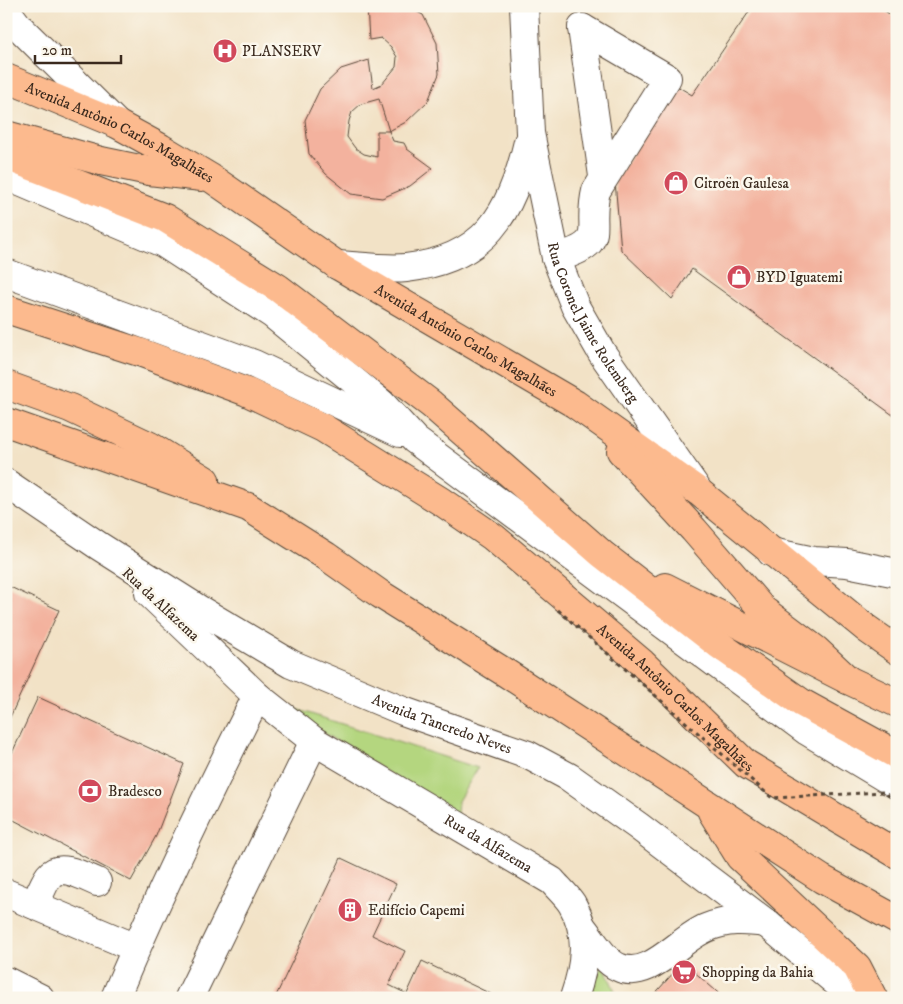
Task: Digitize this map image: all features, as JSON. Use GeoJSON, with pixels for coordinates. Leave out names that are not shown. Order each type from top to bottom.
{"type":"FeatureCollection","features":[{"type":"Feature","properties":{"kind":"main road","name":"Avenida Antônio Carlos Magalhães"},"geometry":{"type":"LineString","coordinates":[[6,78],[117,124],[162,148],[211,178],[337,265],[576,404],[699,492],[867,630],[897,650]]}},
{"type":"Feature","properties":{"kind":"main road"},"geometry":{"type":"LineString","coordinates":[[6,135],[149,171],[211,178]]}},
{"type":"Feature","properties":{"kind":"main road"},"geometry":{"type":"LineString","coordinates":[[6,156],[165,218],[278,288],[430,404],[602,554],[718,644],[802,703],[897,755]]}},
{"type":"Feature","properties":{"kind":"main road","name":"Avenida Antônio Carlos Magalhães"},"geometry":{"type":"LineString","coordinates":[[6,309],[142,353],[255,396],[323,428],[442,502],[493,537],[642,663],[746,764],[897,854]]}},
{"type":"Feature","properties":{"kind":"main road"},"geometry":{"type":"LineString","coordinates":[[6,385],[70,408],[150,446],[326,556],[380,594],[506,673],[822,879],[897,920]]}},
{"type":"Feature","properties":{"kind":"main road"},"geometry":{"type":"LineString","coordinates":[[576,404],[694,530],[763,610],[816,650],[848,680]]}},
{"type":"Feature","properties":{"kind":"main road"},"geometry":{"type":"LineString","coordinates":[[6,422],[248,507]]}},
{"type":"Feature","properties":{"kind":"main road"},"geometry":{"type":"LineString","coordinates":[[602,554],[848,680],[897,703]]}},
{"type":"Feature","properties":{"kind":"main road"},"geometry":{"type":"LineString","coordinates":[[709,806],[740,857],[857,967],[873,998]]}},
{"type":"Feature","properties":{"kind":"street","name":"Rua Coronel Jaime Rolemberg"},"geometry":{"type":"LineString","coordinates":[[524,6],[530,133],[556,258],[575,306],[602,353],[699,492]]}},
{"type":"Feature","properties":{"kind":"street"},"geometry":{"type":"LineString","coordinates":[[6,10],[56,64],[117,124]]}},
{"type":"Feature","properties":{"kind":"street"},"geometry":{"type":"LineString","coordinates":[[556,258],[575,252],[588,245],[595,224],[593,204],[596,190],[667,78],[582,28],[604,176]]}},
{"type":"Feature","properties":{"kind":"street","name":"Rua Coronel Jaime Rolemberg"},"geometry":{"type":"LineString","coordinates":[[337,265],[404,268],[440,262],[470,246],[490,231],[509,202],[520,175],[530,133]]}},
{"type":"Feature","properties":{"kind":"street"},"geometry":{"type":"LineString","coordinates":[[6,176],[164,244],[272,314],[380,404],[415,440],[807,731],[897,785]]}},
{"type":"Feature","properties":{"kind":"street"},"geometry":{"type":"LineString","coordinates":[[6,273],[254,364],[415,440]]}},
{"type":"Feature","properties":{"kind":"street","name":"Avenida Tancredo Neves"},"geometry":{"type":"LineString","coordinates":[[6,484],[98,546],[291,664],[403,711],[528,755],[569,777],[638,826],[766,923],[855,998]]}},
{"type":"Feature","properties":{"kind":"street","name":"Rua da Alfazema"},"geometry":{"type":"LineString","coordinates":[[98,546],[258,696],[314,741],[552,881],[572,903],[582,927],[585,958],[582,976],[574,998]]}},
{"type":"Feature","properties":{"kind":"street"},"geometry":{"type":"LineString","coordinates":[[771,552],[814,561],[847,563],[897,573]]}},
{"type":"Feature","properties":{"kind":"street"},"geometry":{"type":"LineString","coordinates":[[116,998],[136,948],[258,696]]}},
{"type":"Feature","properties":{"kind":"street"},"geometry":{"type":"LineString","coordinates":[[189,998],[314,741]]}},
{"type":"Feature","properties":{"kind":"street"},"geometry":{"type":"LineString","coordinates":[[35,905],[49,876],[55,871],[64,870],[72,872],[97,882]]}},
{"type":"Feature","properties":{"kind":"street"},"geometry":{"type":"LineString","coordinates":[[6,892],[136,948]]}},
{"type":"Feature","properties":{"kind":"street"},"geometry":{"type":"LineString","coordinates":[[582,927],[604,956],[618,967],[633,972],[650,966],[689,937],[704,929],[718,924],[742,920],[766,923]]}},
{"type":"Feature","properties":{"kind":"street"},"geometry":{"type":"LineString","coordinates":[[6,981],[40,998]]}},
{"type":"Feature","properties":{"kind":"path"},"geometry":{"type":"LineString","coordinates":[[558,610],[772,798],[883,792],[897,801]]}},
{"type":"Feature","properties":{"kind":"green space"},"geometry":{"type":"Polygon","coordinates":[[[274,702],[478,768],[458,801],[457,816],[274,702]]]}},
{"type":"Feature","properties":{"kind":"green space"},"geometry":{"type":"Polygon","coordinates":[[[594,969],[605,969],[618,998],[587,998],[594,969]]]}},
{"type":"Feature","properties":{"kind":"building"},"geometry":{"type":"Polygon","coordinates":[[[367,6],[406,6],[423,15],[437,43],[439,74],[428,101],[406,122],[389,131],[393,141],[404,143],[407,149],[433,168],[410,186],[382,198],[351,194],[326,174],[309,154],[305,120],[320,89],[341,69],[369,60],[373,88],[382,84],[396,67],[397,57],[391,47],[381,38],[369,40],[367,6]],[[379,99],[361,104],[352,112],[347,137],[355,148],[364,154],[377,157],[377,131],[389,131],[379,99]]]}},
{"type":"Feature","properties":{"kind":"building"},"geometry":{"type":"Polygon","coordinates":[[[753,6],[877,6],[897,19],[897,418],[692,269],[672,299],[621,250],[615,181],[677,86],[692,95],[753,6]]]}},
{"type":"Feature","properties":{"kind":"building"},"geometry":{"type":"Polygon","coordinates":[[[6,585],[59,610],[6,726],[6,585]]]}},
{"type":"Feature","properties":{"kind":"building","name":"Bradesco"},"geometry":{"type":"Polygon","coordinates":[[[38,697],[184,764],[156,836],[131,881],[6,816],[6,766],[38,697]]]}},
{"type":"Feature","properties":{"kind":"building","name":"Edifício Capemi"},"geometry":{"type":"Polygon","coordinates":[[[341,858],[396,884],[372,935],[405,951],[389,985],[407,994],[422,961],[491,994],[490,998],[275,998],[341,858]]]}},
{"type":"Feature","properties":{"kind":"building","name":"Shopping da Bahia"},"geometry":{"type":"Polygon","coordinates":[[[683,962],[724,998],[651,998],[683,962]]]}},
{"type":"Feature","properties":{"kind":"place","name":"PLANSERV"},"geometry":{"type":"Point","coordinates":[225,51]}},
{"type":"Feature","properties":{"kind":"place","name":"Citroën Gaulesa"},"geometry":{"type":"Point","coordinates":[676,183]}},
{"type":"Feature","properties":{"kind":"place","name":"BYD Iguatemi"},"geometry":{"type":"Point","coordinates":[739,277]}},
{"type":"Feature","properties":{"kind":"place","name":"Bradesco"},"geometry":{"type":"Point","coordinates":[90,791]}},
{"type":"Feature","properties":{"kind":"place","name":"Edifício Capemi"},"geometry":{"type":"Point","coordinates":[350,910]}},
{"type":"Feature","properties":{"kind":"place","name":"Shopping da Bahia"},"geometry":{"type":"Point","coordinates":[684,972]}}]}
